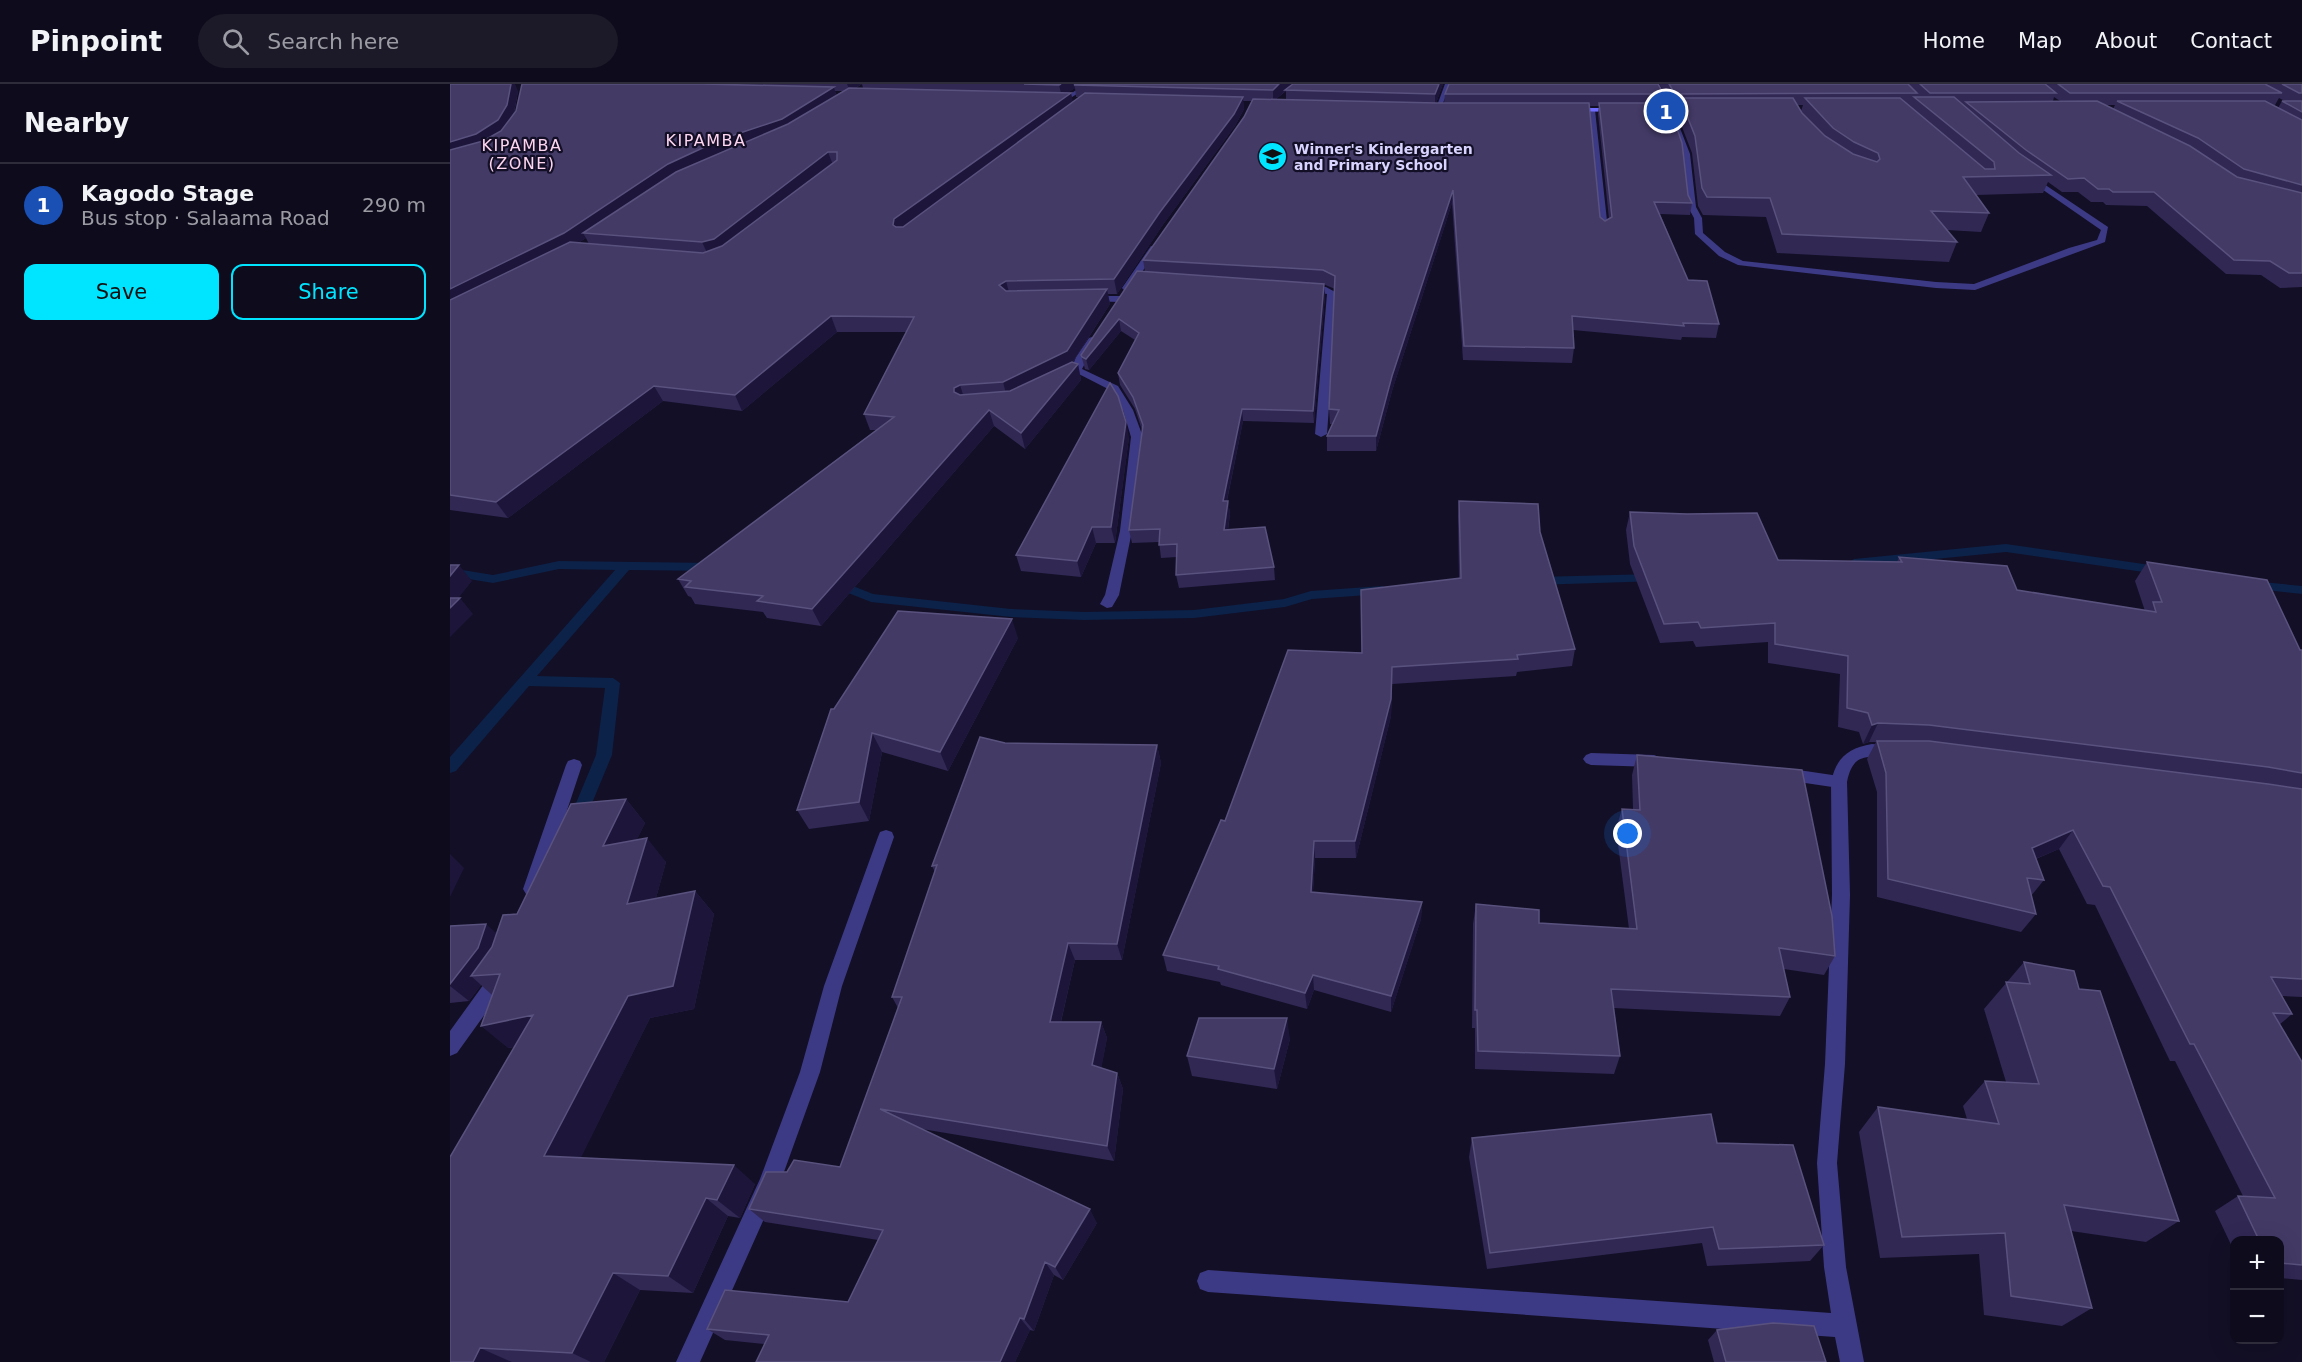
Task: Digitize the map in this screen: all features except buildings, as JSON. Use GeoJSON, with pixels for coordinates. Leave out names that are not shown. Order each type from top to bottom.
{"type":"FeatureCollection","features":[{"type":"Feature","properties":{"kind":"main road"},"geometry":{"type":"LineString","coordinates":[[1051,101],[1073,101]]}},
{"type":"Feature","properties":{"kind":"main road"},"geometry":{"type":"LineString","coordinates":[[1637,110],[1703,109]]}},
{"type":"Feature","properties":{"kind":"main road"},"geometry":{"type":"LineString","coordinates":[[1426,110],[1449,110]]}},
{"type":"Feature","properties":{"kind":"main road"},"geometry":{"type":"LineString","coordinates":[[1556,110],[1626,110]]}},
{"type":"Feature","properties":{"kind":"street"},"geometry":{"type":"LineString","coordinates":[[1062,101],[1090,84]]}},
{"type":"Feature","properties":{"kind":"street"},"geometry":{"type":"LineString","coordinates":[[1437,110],[1448,84]]}},
{"type":"Feature","properties":{"kind":"street"},"geometry":{"type":"LineString","coordinates":[[1656,84],[1670,110],[1686,154],[1692,207],[1698,218],[1699,234],[1722,254],[1741,263],[1936,285],[1975,287],[2072,250],[2101,242],[2105,229],[2025,173]]}},
{"type":"Feature","properties":{"kind":"street"},"geometry":{"type":"LineString","coordinates":[[1592,110],[1604,230]]}},
{"type":"Feature","properties":{"kind":"street"},"geometry":{"type":"LineString","coordinates":[[1113,309],[1160,238]]}},
{"type":"Feature","properties":{"kind":"street"},"geometry":{"type":"LineString","coordinates":[[1134,277],[1146,278]]}},
{"type":"Feature","properties":{"kind":"street"},"geometry":{"type":"LineString","coordinates":[[1299,288],[1323,289],[1332,293],[1321,434]]}},
{"type":"Feature","properties":{"kind":"street"},"geometry":{"type":"LineString","coordinates":[[1076,300],[1120,299]]}},
{"type":"Feature","properties":{"kind":"street"},"geometry":{"type":"LineString","coordinates":[[1100,328],[1072,373],[1098,378],[1114,388],[1128,410],[1137,437],[1126,531],[1112,595],[1107,604]]}},
{"type":"Feature","properties":{"kind":"street"},"geometry":{"type":"LineString","coordinates":[[1852,1362],[1835,1267],[1827,1163],[1835,1064],[1840,906],[1840,770],[1850,756],[1866,751],[1884,749],[1908,752]]}},
{"type":"Feature","properties":{"kind":"street"},"geometry":{"type":"LineString","coordinates":[[1591,759],[1674,761]]}},
{"type":"Feature","properties":{"kind":"street"},"geometry":{"type":"LineString","coordinates":[[528,901],[574,765]]}},
{"type":"Feature","properties":{"kind":"street"},"geometry":{"type":"LineString","coordinates":[[1768,771],[1839,782]]}},
{"type":"Feature","properties":{"kind":"street"},"geometry":{"type":"LineString","coordinates":[[688,1362],[773,1172],[810,1072],[833,986],[886,837]]}},
{"type":"Feature","properties":{"kind":"street"},"geometry":{"type":"LineString","coordinates":[[450,1047],[506,969],[510,958]]}},
{"type":"Feature","properties":{"kind":"street"},"geometry":{"type":"LineString","coordinates":[[1208,1281],[1844,1326]]}},
{"type":"Feature","properties":{"kind":"waterway"},"geometry":{"type":"LineString","coordinates":[[1854,563],[2006,548],[2164,571]]}},
{"type":"Feature","properties":{"kind":"waterway"},"geometry":{"type":"LineString","coordinates":[[450,572],[493,579],[559,565],[715,567]]}},
{"type":"Feature","properties":{"kind":"waterway"},"geometry":{"type":"LineString","coordinates":[[450,767],[625,566]]}},
{"type":"Feature","properties":{"kind":"waterway"},"geometry":{"type":"LineString","coordinates":[[1535,581],[1654,578]]}},
{"type":"Feature","properties":{"kind":"waterway"},"geometry":{"type":"LineString","coordinates":[[833,582],[871,598],[1011,613],[1084,616],[1194,614],[1285,603],[1311,595],[1382,590]]}},
{"type":"Feature","properties":{"kind":"waterway"},"geometry":{"type":"LineString","coordinates":[[2252,585],[2302,590]]}},
{"type":"Feature","properties":{"kind":"waterway"},"geometry":{"type":"LineString","coordinates":[[526,681],[613,683],[604,755],[577,820]]}},
{"type":"Feature","properties":{"kind":"place","name":"Kagodo Stage"},"geometry":{"type":"Point","coordinates":[1666,111]}},
{"type":"Feature","properties":{"kind":"place","name":"Winner's Kindergarten and Primary School"},"geometry":{"type":"Point","coordinates":[1273,157]}},
{"type":"Feature","properties":{"kind":"district","name":"KIPAMBA"},"geometry":{"type":"Point","coordinates":[706,140]}},
{"type":"Feature","properties":{"kind":"district","name":"KIPAMBA (ZONE)"},"geometry":{"type":"Point","coordinates":[522,154]}}]}
